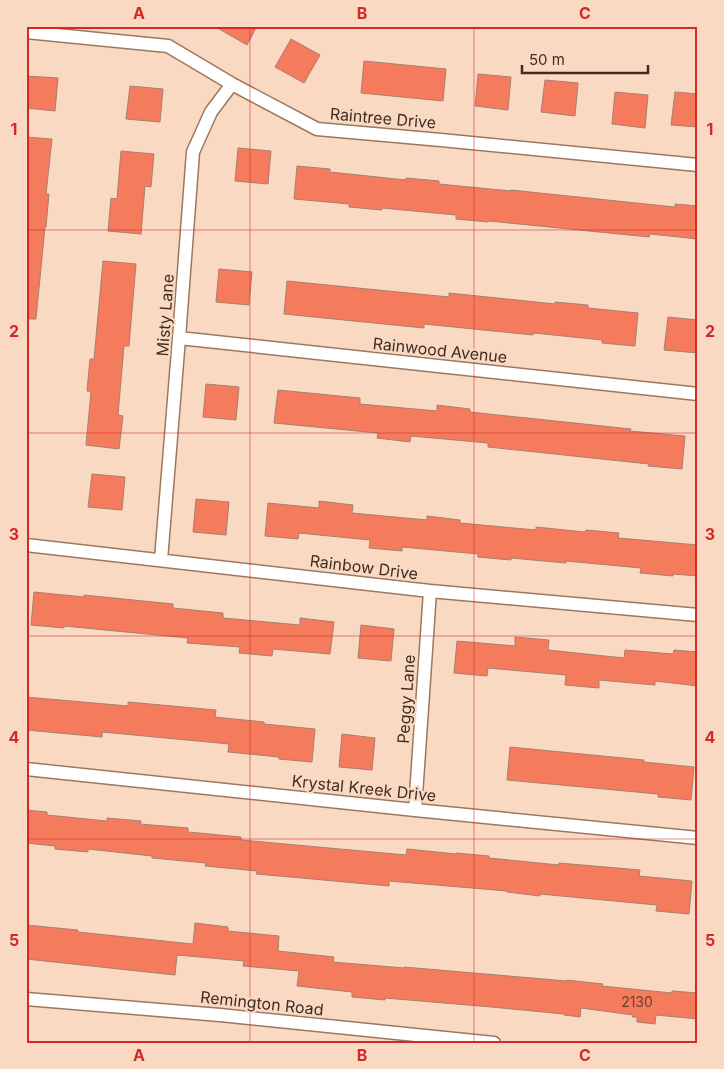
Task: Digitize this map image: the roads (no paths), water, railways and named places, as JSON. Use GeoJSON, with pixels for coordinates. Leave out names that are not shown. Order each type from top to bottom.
{"type":"FeatureCollection","features":[{"type":"Feature","properties":{"kind":"street","name":"Raintree Drive"},"geometry":{"type":"LineString","coordinates":[[26,32],[168,46],[232,84],[317,129],[698,166]]}},
{"type":"Feature","properties":{"kind":"street","name":"Misty Lane"},"geometry":{"type":"LineString","coordinates":[[160,560],[193,152],[211,112],[232,84]]}},
{"type":"Feature","properties":{"kind":"street","name":"Rainwood Avenue"},"geometry":{"type":"LineString","coordinates":[[179,338],[698,394]]}},
{"type":"Feature","properties":{"kind":"street","name":"Rainbow Drive"},"geometry":{"type":"LineString","coordinates":[[26,545],[430,590],[698,615]]}},
{"type":"Feature","properties":{"kind":"street","name":"Peggy Lane"},"geometry":{"type":"LineString","coordinates":[[414,810],[430,590]]}},
{"type":"Feature","properties":{"kind":"street","name":"Krystal Kreek Drive"},"geometry":{"type":"LineString","coordinates":[[26,769],[698,838]]}},
{"type":"Feature","properties":{"kind":"street","name":"Remington Road"},"geometry":{"type":"LineString","coordinates":[[26,1000],[220,1015],[494,1043]]}}]}
